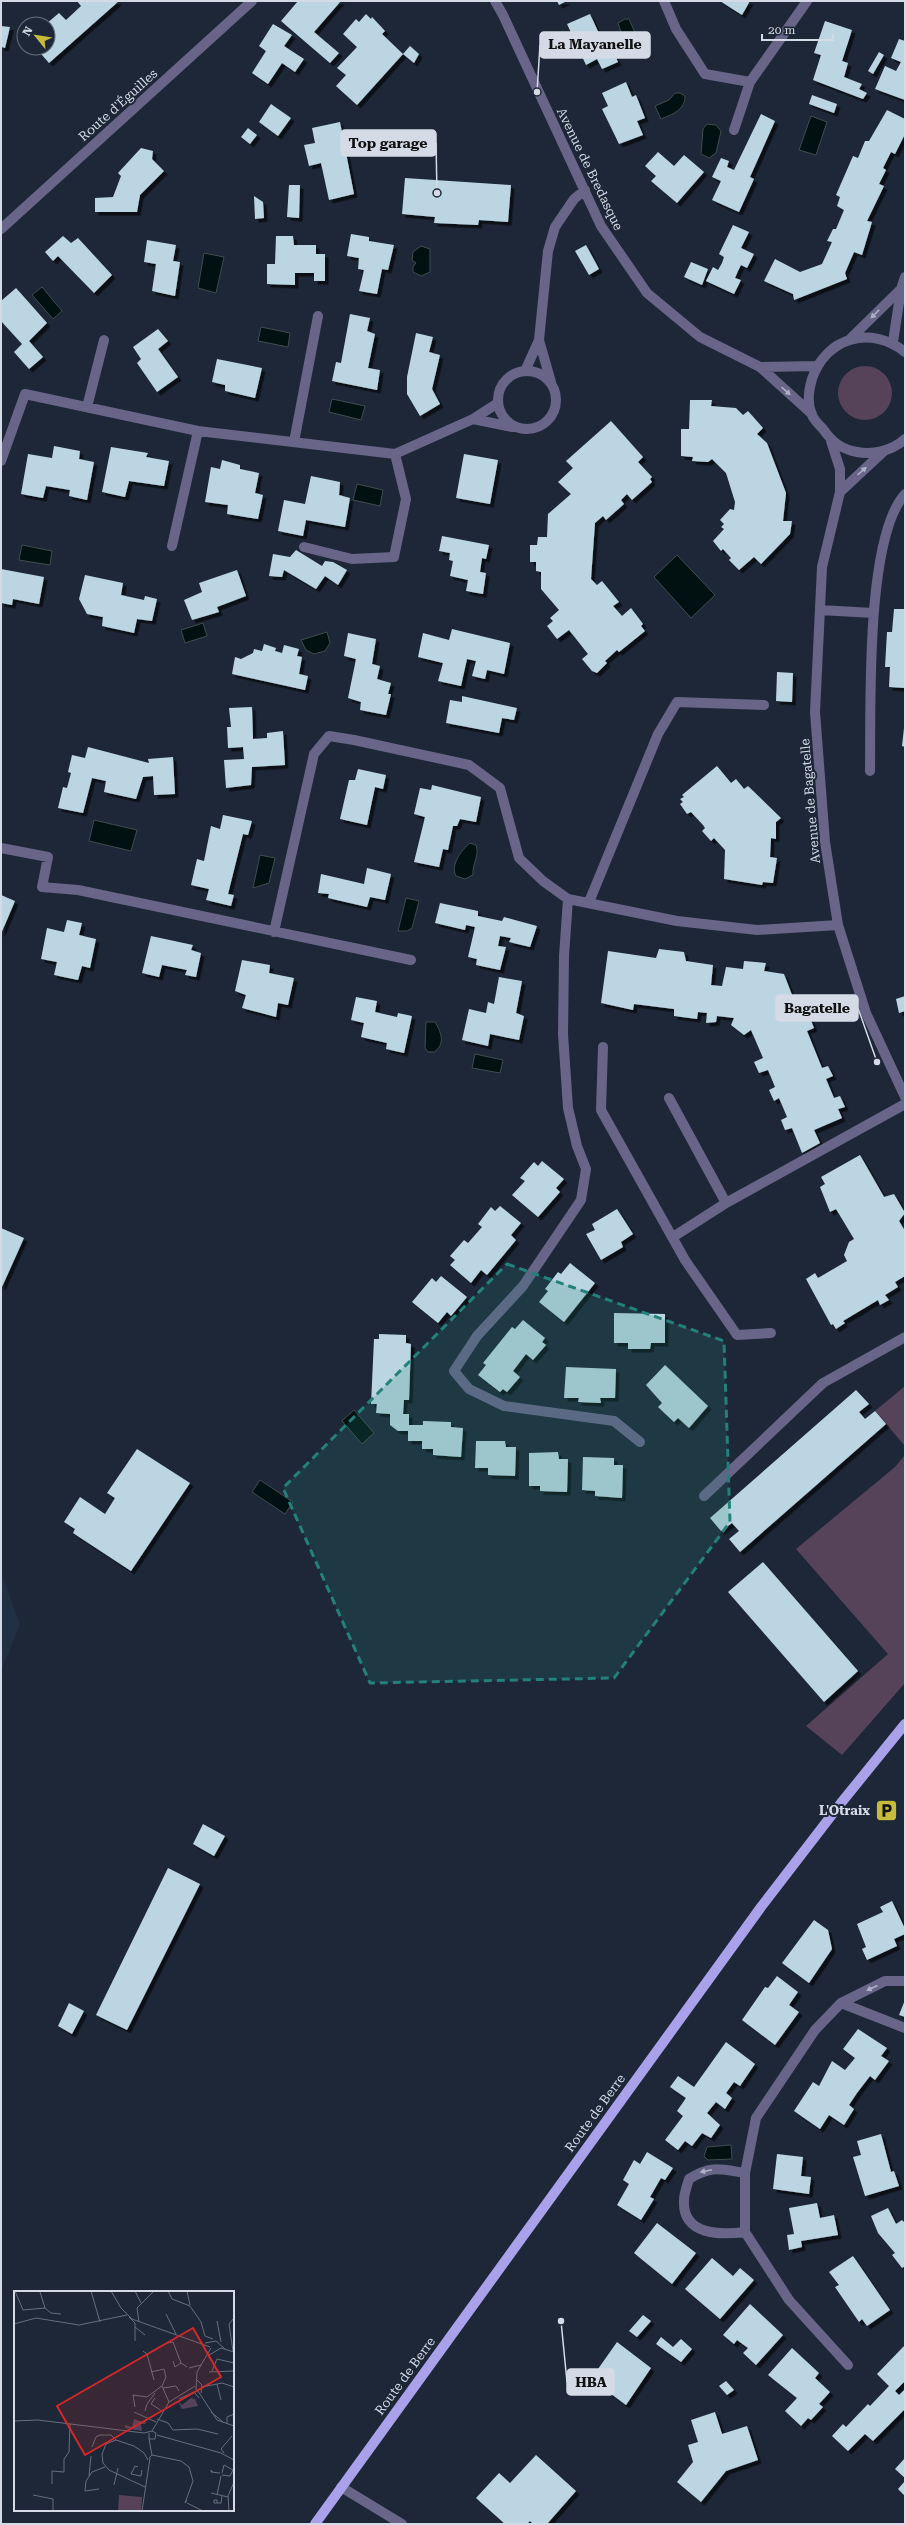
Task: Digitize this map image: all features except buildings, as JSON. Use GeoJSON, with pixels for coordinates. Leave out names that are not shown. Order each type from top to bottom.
{"type":"FeatureCollection","features":[{"type":"Feature","properties":{"kind":"main road","name":"Route de Berre"},"geometry":{"type":"LineString","coordinates":[[315,2524],[340,2487],[756,1913],[841,1803],[905,1724]]}},
{"type":"Feature","properties":{"kind":"street","name":"Route d'Éguilles"},"geometry":{"type":"LineString","coordinates":[[1,229],[252,1]]}},
{"type":"Feature","properties":{"kind":"street","name":"Avenue de Bredasque"},"geometry":{"type":"LineString","coordinates":[[495,1],[503,15],[537,92],[601,226],[646,293],[700,337],[760,367],[812,414]]}},
{"type":"Feature","properties":{"kind":"street","name":"Avenue de Bredasque"},"geometry":{"type":"LineString","coordinates":[[501,1],[503,15]]}},
{"type":"Feature","properties":{"kind":"street"},"geometry":{"type":"LineString","coordinates":[[664,1],[676,29],[706,74],[750,82]]}},
{"type":"Feature","properties":{"kind":"street"},"geometry":{"type":"LineString","coordinates":[[734,130],[750,82],[807,1]]}},
{"type":"Feature","properties":{"kind":"street"},"geometry":{"type":"LineString","coordinates":[[525,371],[539,340],[548,251],[555,227],[574,199],[585,190]]}},
{"type":"Feature","properties":{"kind":"street"},"geometry":{"type":"LineString","coordinates":[[893,342],[901,289],[905,277]]}},
{"type":"Feature","properties":{"kind":"street"},"geometry":{"type":"LineString","coordinates":[[884,451],[860,453],[847,450],[831,442],[812,414],[809,390],[816,366],[831,349],[850,339],[901,289]]}},
{"type":"Feature","properties":{"kind":"street"},"geometry":{"type":"LineString","coordinates":[[294,442],[318,316]]}},
{"type":"Feature","properties":{"kind":"street"},"geometry":{"type":"LineString","coordinates":[[850,339],[872,337],[893,342],[905,352]]}},
{"type":"Feature","properties":{"kind":"street"},"geometry":{"type":"LineString","coordinates":[[87,407],[104,340]]}},
{"type":"Feature","properties":{"kind":"street"},"geometry":{"type":"LineString","coordinates":[[473,419],[534,429],[550,419],[557,402],[539,340]]}},
{"type":"Feature","properties":{"kind":"street","name":"Avenue de Bredasque"},"geometry":{"type":"LineString","coordinates":[[760,367],[816,366]]}},
{"type":"Feature","properties":{"kind":"street"},"geometry":{"type":"LineString","coordinates":[[515,427],[503,418],[498,403],[499,393],[508,378],[525,371],[540,374],[552,383]]}},
{"type":"Feature","properties":{"kind":"street"},"geometry":{"type":"LineString","coordinates":[[1,461],[25,394],[198,432],[395,454],[473,419],[498,403]]}},
{"type":"Feature","properties":{"kind":"street"},"geometry":{"type":"LineString","coordinates":[[172,546],[198,432]]}},
{"type":"Feature","properties":{"kind":"street"},"geometry":{"type":"LineString","coordinates":[[840,492],[884,451],[905,439]]}},
{"type":"Feature","properties":{"kind":"street","name":"Avenue de Bagatelle"},"geometry":{"type":"LineString","coordinates":[[831,442],[840,469],[840,492],[822,567],[815,712],[825,842],[838,925],[866,1013],[905,1097]]}},
{"type":"Feature","properties":{"kind":"street"},"geometry":{"type":"LineString","coordinates":[[304,547],[352,558],[394,557],[406,498],[395,454]]}},
{"type":"Feature","properties":{"kind":"street"},"geometry":{"type":"LineString","coordinates":[[870,771],[873,613],[886,533],[897,503],[905,494]]}},
{"type":"Feature","properties":{"kind":"street"},"geometry":{"type":"LineString","coordinates":[[820,610],[873,613]]}},
{"type":"Feature","properties":{"kind":"street"},"geometry":{"type":"LineString","coordinates":[[589,902],[658,734],[677,702],[764,705]]}},
{"type":"Feature","properties":{"kind":"street"},"geometry":{"type":"LineString","coordinates":[[274,932],[314,754],[329,736],[469,765],[500,788],[519,858],[543,881],[568,899],[589,902],[677,921],[757,930],[838,925]]}},
{"type":"Feature","properties":{"kind":"street"},"geometry":{"type":"LineString","coordinates":[[1,848],[48,858],[42,887],[78,890],[411,960]]}},
{"type":"Feature","properties":{"kind":"street"},"geometry":{"type":"LineString","coordinates":[[568,899],[564,956],[563,1034],[568,1108],[577,1146],[586,1169],[581,1200],[523,1286],[477,1336],[454,1371],[469,1389],[504,1406],[614,1421],[640,1442]]}},
{"type":"Feature","properties":{"kind":"street"},"geometry":{"type":"LineString","coordinates":[[603,1047],[601,1110],[685,1260],[737,1335],[770,1333]]}},
{"type":"Feature","properties":{"kind":"street"},"geometry":{"type":"LineString","coordinates":[[669,1098],[726,1203]]}},
{"type":"Feature","properties":{"kind":"street"},"geometry":{"type":"LineString","coordinates":[[673,1237],[726,1203],[905,1104]]}},
{"type":"Feature","properties":{"kind":"street"},"geometry":{"type":"LineString","coordinates":[[704,1496],[823,1383],[905,1337]]}},
{"type":"Feature","properties":{"kind":"street"},"geometry":{"type":"LineString","coordinates":[[848,2365],[789,2300],[745,2232],[745,2173],[756,2118],[815,2030],[841,2003],[885,1981],[905,1981]]}},
{"type":"Feature","properties":{"kind":"street"},"geometry":{"type":"LineString","coordinates":[[841,2003],[905,2028]]}},
{"type":"Feature","properties":{"kind":"street"},"geometry":{"type":"LineString","coordinates":[[745,2173],[722,2169],[703,2170],[689,2179],[683,2201],[689,2220],[701,2230],[722,2235],[745,2232]]}},
{"type":"Feature","properties":{"kind":"street"},"geometry":{"type":"LineString","coordinates":[[340,2487],[402,2524]]}},
{"type":"Feature","properties":{"kind":"highlighted area"},"geometry":{"type":"Polygon","coordinates":[[[507,1264],[724,1341],[730,1522],[614,1678],[370,1683],[283,1488],[507,1264]]]}},
{"type":"Feature","properties":{"kind":"shaded area"},"geometry":{"type":"Polygon","coordinates":[[[625,19],[629,19],[640,44],[635,48],[625,44],[618,23],[625,19]]]}},
{"type":"Feature","properties":{"kind":"shaded area"},"geometry":{"type":"Polygon","coordinates":[[[675,93],[680,93],[685,96],[683,105],[678,111],[661,119],[655,106],[669,100],[675,93]]]}},
{"type":"Feature","properties":{"kind":"shaded area"},"geometry":{"type":"Polygon","coordinates":[[[811,116],[827,122],[816,155],[799,150],[811,116]]]}},
{"type":"Feature","properties":{"kind":"shaded area"},"geometry":{"type":"Polygon","coordinates":[[[707,124],[716,125],[721,131],[716,153],[709,158],[701,154],[703,129],[707,124]]]}},
{"type":"Feature","properties":{"kind":"shaded area"},"geometry":{"type":"Polygon","coordinates":[[[421,246],[430,249],[430,272],[421,276],[413,272],[413,267],[416,263],[412,260],[413,252],[421,246]]]}},
{"type":"Feature","properties":{"kind":"shaded area"},"geometry":{"type":"Polygon","coordinates":[[[204,253],[224,257],[216,293],[198,288],[204,253]]]}},
{"type":"Feature","properties":{"kind":"shaded area"},"geometry":{"type":"Polygon","coordinates":[[[42,287],[62,311],[53,319],[32,295],[42,287]]]}},
{"type":"Feature","properties":{"kind":"shaded area"},"geometry":{"type":"Polygon","coordinates":[[[261,327],[290,333],[288,347],[258,341],[261,327]]]}},
{"type":"Feature","properties":{"kind":"shaded area"},"geometry":{"type":"Polygon","coordinates":[[[860,366],[870,366],[880,370],[888,378],[892,388],[892,398],[888,408],[880,416],[870,420],[860,420],[850,416],[842,408],[838,398],[838,388],[842,378],[850,370],[860,366]]]}},
{"type":"Feature","properties":{"kind":"shaded area"},"geometry":{"type":"Polygon","coordinates":[[[332,399],[365,406],[361,420],[329,412],[332,399]]]}},
{"type":"Feature","properties":{"kind":"shaded area"},"geometry":{"type":"Polygon","coordinates":[[[357,484],[383,490],[380,506],[353,500],[357,484]]]}},
{"type":"Feature","properties":{"kind":"shaded area"},"geometry":{"type":"Polygon","coordinates":[[[22,545],[52,551],[50,565],[19,560],[22,545]]]}},
{"type":"Feature","properties":{"kind":"shaded area"},"geometry":{"type":"Polygon","coordinates":[[[677,555],[715,595],[691,618],[654,577],[677,555]]]}},
{"type":"Feature","properties":{"kind":"shaded area"},"geometry":{"type":"Polygon","coordinates":[[[203,623],[207,636],[185,643],[181,630],[203,623]]]}},
{"type":"Feature","properties":{"kind":"shaded area"},"geometry":{"type":"Polygon","coordinates":[[[327,632],[330,643],[325,651],[314,654],[306,650],[301,640],[327,632]]]}},
{"type":"Feature","properties":{"kind":"shaded area"},"geometry":{"type":"Polygon","coordinates":[[[94,820],[137,830],[131,851],[89,841],[94,820]]]}},
{"type":"Feature","properties":{"kind":"shaded area"},"geometry":{"type":"Polygon","coordinates":[[[470,843],[476,845],[477,856],[473,875],[465,879],[456,876],[454,868],[457,858],[470,843]]]}},
{"type":"Feature","properties":{"kind":"shaded area"},"geometry":{"type":"Polygon","coordinates":[[[260,855],[275,858],[269,883],[253,888],[260,855]]]}},
{"type":"Feature","properties":{"kind":"shaded area"},"geometry":{"type":"Polygon","coordinates":[[[406,898],[419,901],[412,928],[407,931],[398,931],[406,898]]]}},
{"type":"Feature","properties":{"kind":"shaded area"},"geometry":{"type":"Polygon","coordinates":[[[426,1022],[435,1022],[439,1030],[441,1042],[438,1049],[434,1052],[428,1052],[425,1048],[426,1022]]]}},
{"type":"Feature","properties":{"kind":"shaded area"},"geometry":{"type":"Polygon","coordinates":[[[475,1054],[503,1060],[500,1073],[472,1068],[475,1054]]]}},
{"type":"Feature","properties":{"kind":"shaded area"},"geometry":{"type":"Polygon","coordinates":[[[905,1386],[905,1446],[875,1411],[905,1386]]]}},
{"type":"Feature","properties":{"kind":"shaded area"},"geometry":{"type":"Polygon","coordinates":[[[354,1410],[374,1433],[362,1444],[342,1421],[354,1410]]]}},
{"type":"Feature","properties":{"kind":"shaded area"},"geometry":{"type":"Polygon","coordinates":[[[905,1455],[905,1683],[842,1755],[806,1726],[888,1654],[796,1549],[895,1467],[905,1455]]]}},
{"type":"Feature","properties":{"kind":"shaded area"},"geometry":{"type":"Polygon","coordinates":[[[260,1480],[293,1502],[285,1514],[252,1492],[260,1480]]]}},
{"type":"Feature","properties":{"kind":"shaded area"},"geometry":{"type":"Polygon","coordinates":[[[1,1573],[20,1624],[1,1671],[1,1573]]]}},
{"type":"Feature","properties":{"kind":"shaded area"},"geometry":{"type":"Polygon","coordinates":[[[731,2145],[732,2159],[708,2160],[704,2156],[707,2147],[731,2145]]]}},
{"type":"Feature","properties":{"kind":"place","name":"La Mayanelle"},"geometry":{"type":"Point","coordinates":[537,92]}},
{"type":"Feature","properties":{"kind":"place","name":"Top garage"},"geometry":{"type":"Point","coordinates":[437,193]}},
{"type":"Feature","properties":{"kind":"place","name":"Bagatelle"},"geometry":{"type":"Point","coordinates":[877,1062]}},
{"type":"Feature","properties":{"kind":"place","name":"L'Otraix"},"geometry":{"type":"Point","coordinates":[886,1810]}},
{"type":"Feature","properties":{"kind":"place","name":"HBA"},"geometry":{"type":"Point","coordinates":[561,2321]}}]}
